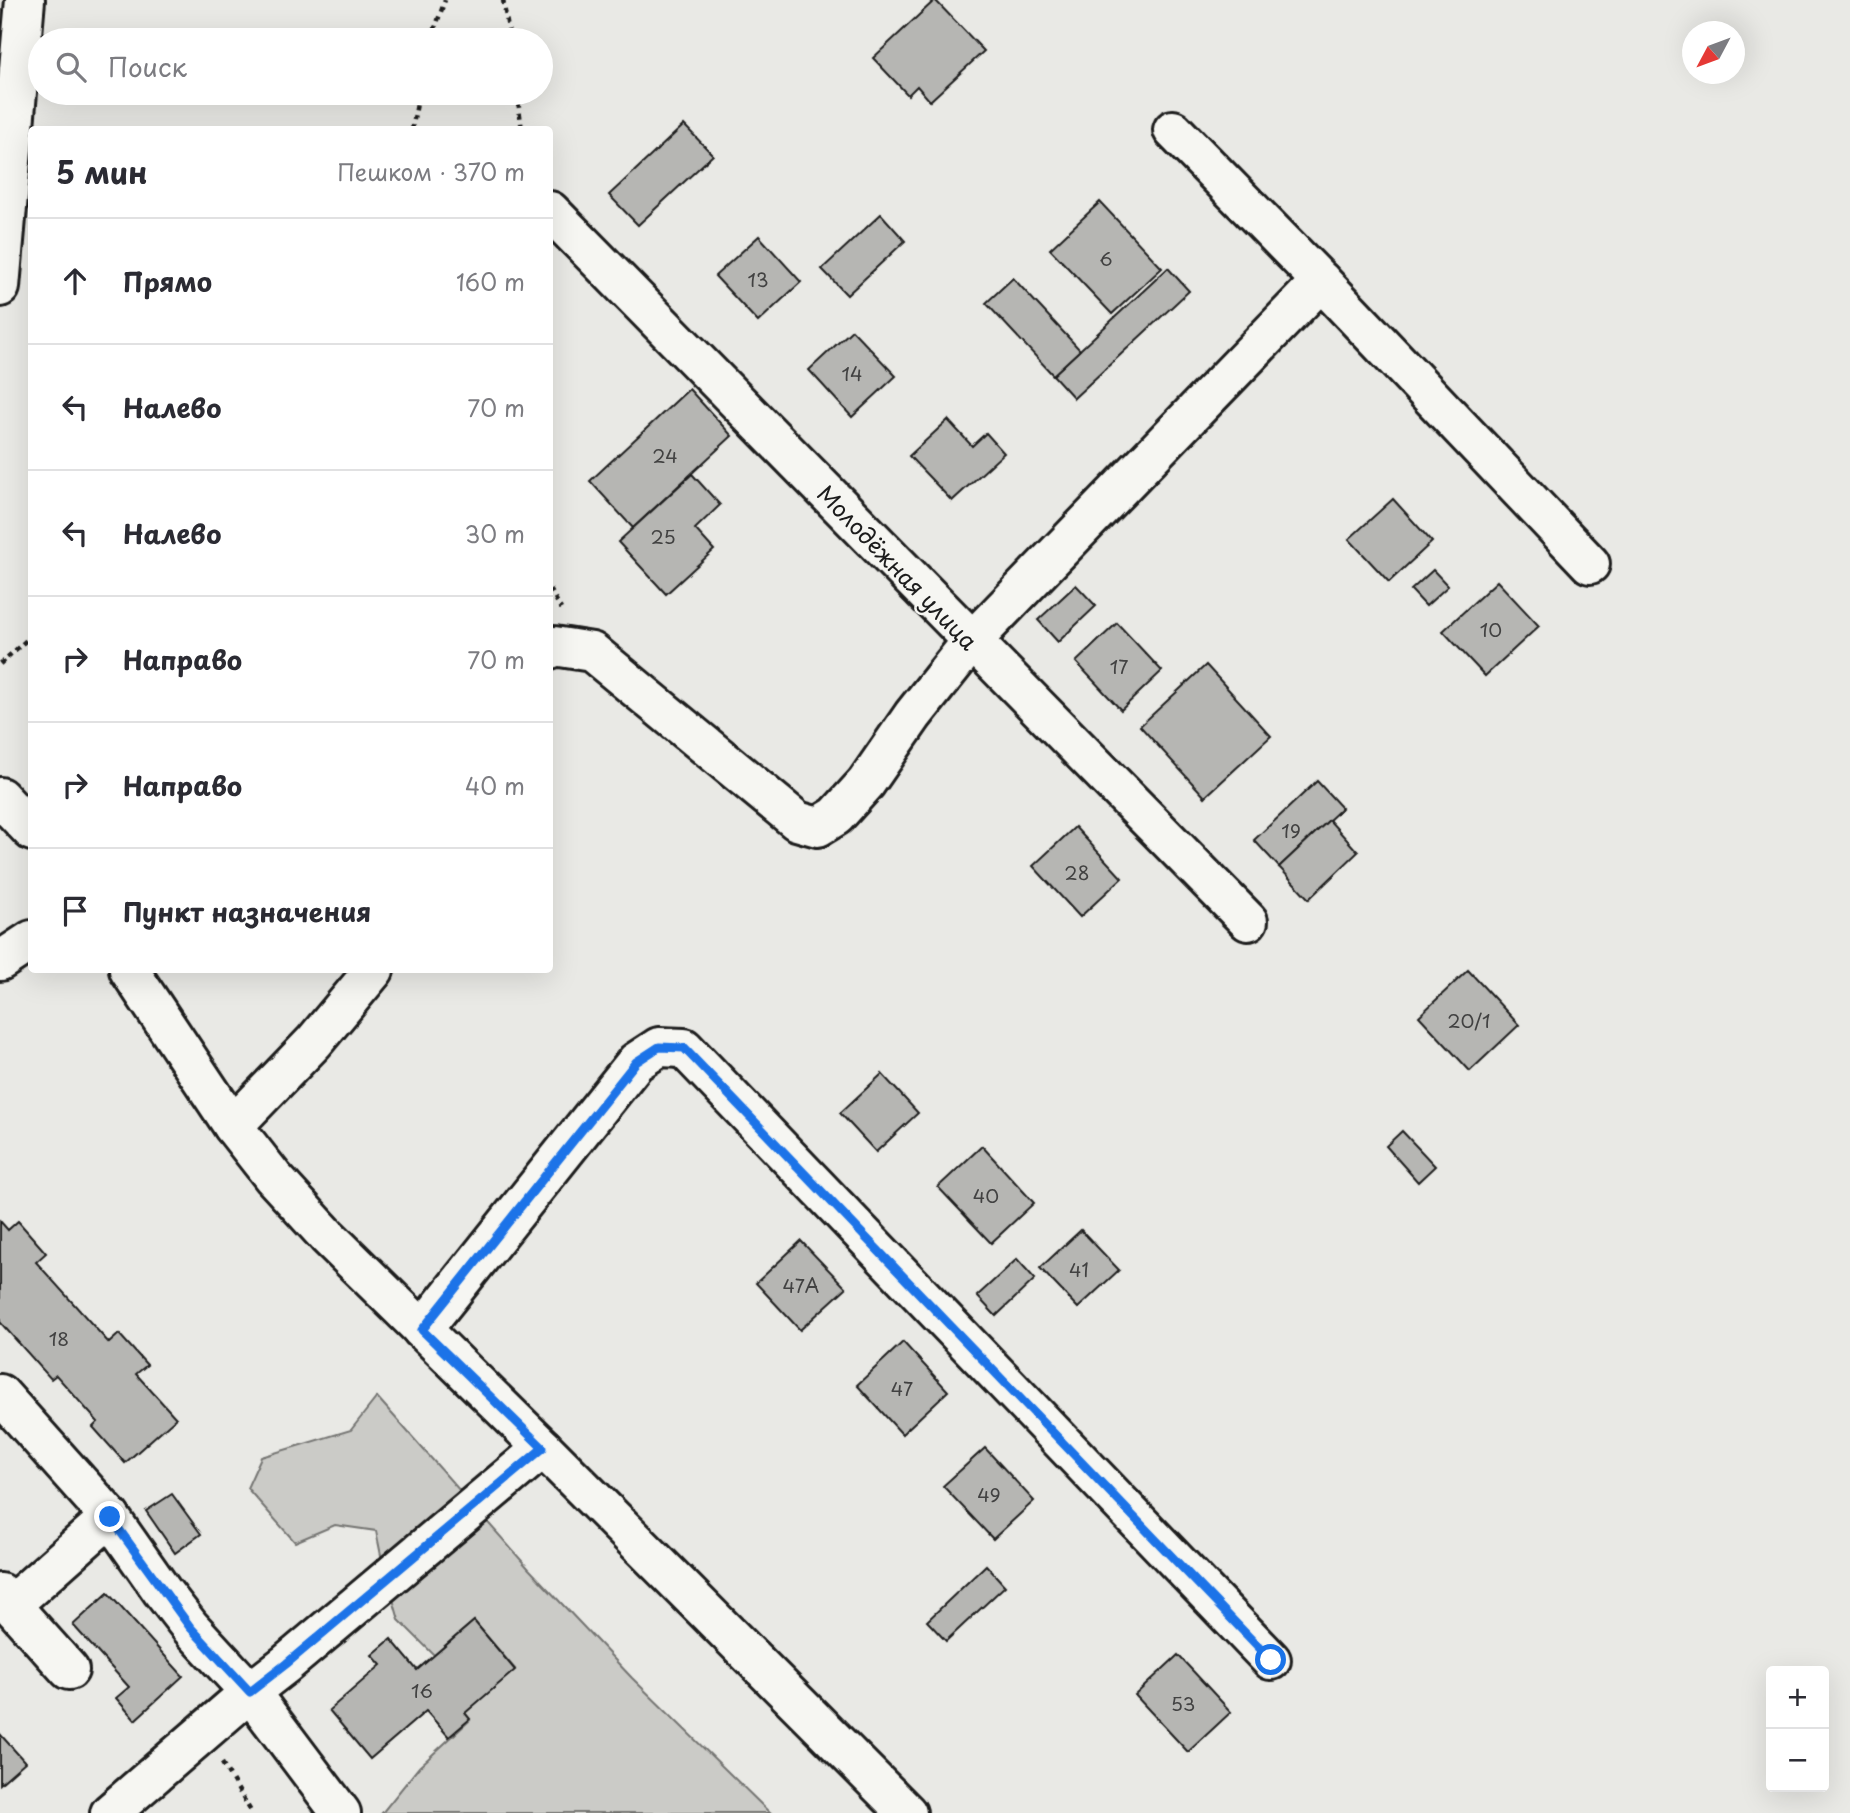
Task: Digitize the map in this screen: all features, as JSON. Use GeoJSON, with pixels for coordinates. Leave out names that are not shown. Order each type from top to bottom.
{"type":"FeatureCollection","features":[{"type":"Feature","properties":{"kind":"street"},"geometry":{"type":"LineString","coordinates":[[0,288],[25,0]]}},
{"type":"Feature","properties":{"kind":"street"},"geometry":{"type":"LineString","coordinates":[[1173,130],[1321,281],[1590,564]]}},
{"type":"Feature","properties":{"kind":"street","name":"Молодёжная улица"},"geometry":{"type":"LineString","coordinates":[[553,214],[971,642],[1248,920]]}},
{"type":"Feature","properties":{"kind":"street"},"geometry":{"type":"LineString","coordinates":[[553,647],[592,652],[797,821],[818,827],[836,816],[866,783],[913,715],[971,642],[1321,281]]}},
{"type":"Feature","properties":{"kind":"street"},"geometry":{"type":"LineString","coordinates":[[0,797],[28,827]]}},
{"type":"Feature","properties":{"kind":"street"},"geometry":{"type":"LineString","coordinates":[[0,961],[28,943]]}},
{"type":"Feature","properties":{"kind":"street"},"geometry":{"type":"LineString","coordinates":[[131,973],[233,1126],[273,1177],[327,1236],[907,1813]]}},
{"type":"Feature","properties":{"kind":"street"},"geometry":{"type":"LineString","coordinates":[[233,1126],[314,1042],[372,973]]}},
{"type":"Feature","properties":{"kind":"street"},"geometry":{"type":"LineString","coordinates":[[422,1330],[636,1062],[659,1047],[684,1048],[1271,1660]]}},
{"type":"Feature","properties":{"kind":"street"},"geometry":{"type":"LineString","coordinates":[[0,1394],[110,1517],[190,1627],[250,1692],[341,1813]]}},
{"type":"Feature","properties":{"kind":"street"},"geometry":{"type":"LineString","coordinates":[[110,1813],[250,1692],[543,1448]]}},
{"type":"Feature","properties":{"kind":"street"},"geometry":{"type":"LineString","coordinates":[[69,1670],[6,1599],[110,1517]]}},
{"type":"Feature","properties":{"kind":"path"},"geometry":{"type":"LineString","coordinates":[[435,28],[445,0]]}},
{"type":"Feature","properties":{"kind":"path"},"geometry":{"type":"LineString","coordinates":[[503,0],[508,28]]}},
{"type":"Feature","properties":{"kind":"path"},"geometry":{"type":"LineString","coordinates":[[413,126],[417,105]]}},
{"type":"Feature","properties":{"kind":"path"},"geometry":{"type":"LineString","coordinates":[[519,105],[521,126]]}},
{"type":"Feature","properties":{"kind":"path"},"geometry":{"type":"LineString","coordinates":[[0,664],[28,639]]}},
{"type":"Feature","properties":{"kind":"path"},"geometry":{"type":"LineString","coordinates":[[201,1734],[252,1813]]}},
{"type":"Feature","properties":{"kind":"shaded area"},"geometry":{"type":"Polygon","coordinates":[[[377,1397],[529,1569],[632,1678],[770,1813],[382,1813],[419,1767],[470,1720],[465,1713],[515,1669],[474,1621],[434,1655],[399,1620],[376,1531],[335,1525],[295,1542],[247,1488],[261,1457],[351,1430],[377,1397]]]}},
{"type":"Feature","properties":{"kind":"building"},"geometry":{"type":"Polygon","coordinates":[[[935,0],[984,51],[930,101],[917,86],[908,95],[873,58],[935,0]]]}},
{"type":"Feature","properties":{"kind":"building"},"geometry":{"type":"Polygon","coordinates":[[[684,125],[713,155],[638,225],[609,195],[684,125]]]}},
{"type":"Feature","properties":{"kind":"building"},"geometry":{"type":"Polygon","coordinates":[[[1100,202],[1162,268],[1112,314],[1050,249],[1100,202]]]}},
{"type":"Feature","properties":{"kind":"building"},"geometry":{"type":"Polygon","coordinates":[[[881,214],[905,241],[847,295],[822,269],[881,214]]]}},
{"type":"Feature","properties":{"kind":"building"},"geometry":{"type":"Polygon","coordinates":[[[759,236],[801,282],[758,322],[715,276],[759,236]]]}},
{"type":"Feature","properties":{"kind":"building"},"geometry":{"type":"Polygon","coordinates":[[[1168,268],[1189,291],[1074,398],[1053,375],[1168,268]]]}},
{"type":"Feature","properties":{"kind":"building"},"geometry":{"type":"Polygon","coordinates":[[[1013,278],[1080,350],[1053,375],[986,303],[1013,278]]]}},
{"type":"Feature","properties":{"kind":"building"},"geometry":{"type":"Polygon","coordinates":[[[852,330],[896,376],[852,417],[809,370],[852,330]]]}},
{"type":"Feature","properties":{"kind":"building"},"geometry":{"type":"Polygon","coordinates":[[[689,389],[732,436],[633,528],[590,481],[689,389]]]}},
{"type":"Feature","properties":{"kind":"building"},"geometry":{"type":"Polygon","coordinates":[[[948,420],[972,446],[986,433],[1004,453],[952,501],[909,456],[948,420]]]}},
{"type":"Feature","properties":{"kind":"building"},"geometry":{"type":"Polygon","coordinates":[[[692,474],[720,505],[695,529],[714,550],[666,594],[618,542],[692,474]]]}},
{"type":"Feature","properties":{"kind":"building"},"geometry":{"type":"Polygon","coordinates":[[[1393,499],[1432,542],[1389,582],[1349,539],[1393,499]]]}},
{"type":"Feature","properties":{"kind":"building"},"geometry":{"type":"Polygon","coordinates":[[[1433,570],[1448,586],[1426,606],[1411,590],[1433,570]]]}},
{"type":"Feature","properties":{"kind":"building"},"geometry":{"type":"Polygon","coordinates":[[[1497,581],[1539,626],[1485,676],[1443,631],[1497,581]]]}},
{"type":"Feature","properties":{"kind":"building"},"geometry":{"type":"Polygon","coordinates":[[[1076,585],[1096,606],[1058,642],[1038,620],[1076,585]]]}},
{"type":"Feature","properties":{"kind":"building"},"geometry":{"type":"Polygon","coordinates":[[[1117,623],[1162,671],[1121,710],[1076,662],[1117,623]]]}},
{"type":"Feature","properties":{"kind":"building"},"geometry":{"type":"Polygon","coordinates":[[[1206,665],[1271,736],[1205,797],[1140,726],[1206,665]]]}},
{"type":"Feature","properties":{"kind":"building"},"geometry":{"type":"Polygon","coordinates":[[[1317,781],[1342,808],[1279,867],[1254,840],[1317,781]]]}},
{"type":"Feature","properties":{"kind":"building"},"geometry":{"type":"Polygon","coordinates":[[[1329,820],[1358,852],[1309,899],[1279,867],[1329,820]]]}},
{"type":"Feature","properties":{"kind":"building"},"geometry":{"type":"Polygon","coordinates":[[[1075,827],[1122,878],[1080,917],[1033,866],[1075,827]]]}},
{"type":"Feature","properties":{"kind":"building"},"geometry":{"type":"Polygon","coordinates":[[[1468,970],[1519,1025],[1470,1071],[1419,1016],[1468,970]]]}},
{"type":"Feature","properties":{"kind":"building"},"geometry":{"type":"Polygon","coordinates":[[[882,1074],[918,1113],[876,1152],[840,1113],[882,1074]]]}},
{"type":"Feature","properties":{"kind":"building"},"geometry":{"type":"Polygon","coordinates":[[[1402,1131],[1435,1166],[1418,1182],[1386,1146],[1402,1131]]]}},
{"type":"Feature","properties":{"kind":"building"},"geometry":{"type":"Polygon","coordinates":[[[982,1146],[1034,1203],[991,1243],[938,1187],[982,1146]]]}},
{"type":"Feature","properties":{"kind":"building"},"geometry":{"type":"Polygon","coordinates":[[[0,1221],[8,1230],[18,1221],[46,1253],[36,1262],[109,1343],[119,1334],[147,1365],[136,1374],[176,1418],[125,1463],[93,1427],[98,1422],[56,1375],[51,1379],[0,1322],[0,1221]]]}},
{"type":"Feature","properties":{"kind":"building"},"geometry":{"type":"Polygon","coordinates":[[[1081,1230],[1119,1270],[1078,1308],[1040,1268],[1081,1230]]]}},
{"type":"Feature","properties":{"kind":"building"},"geometry":{"type":"Polygon","coordinates":[[[801,1241],[846,1288],[800,1330],[756,1283],[801,1241]]]}},
{"type":"Feature","properties":{"kind":"building"},"geometry":{"type":"Polygon","coordinates":[[[1017,1259],[1035,1279],[996,1316],[977,1296],[1017,1259]]]}},
{"type":"Feature","properties":{"kind":"building"},"geometry":{"type":"Polygon","coordinates":[[[903,1342],[948,1391],[902,1434],[857,1385],[903,1342]]]}},
{"type":"Feature","properties":{"kind":"building"},"geometry":{"type":"Polygon","coordinates":[[[985,1448],[1034,1501],[993,1539],[943,1486],[985,1448]]]}},
{"type":"Feature","properties":{"kind":"building"},"geometry":{"type":"Polygon","coordinates":[[[172,1494],[201,1534],[175,1553],[146,1511],[172,1494]]]}},
{"type":"Feature","properties":{"kind":"building"},"geometry":{"type":"Polygon","coordinates":[[[986,1565],[1005,1586],[946,1641],[927,1621],[986,1565]]]}},
{"type":"Feature","properties":{"kind":"building"},"geometry":{"type":"Polygon","coordinates":[[[108,1593],[183,1676],[135,1720],[116,1698],[129,1687],[73,1625],[108,1593]]]}},
{"type":"Feature","properties":{"kind":"building"},"geometry":{"type":"Polygon","coordinates":[[[474,1621],[515,1670],[465,1713],[470,1719],[449,1737],[426,1711],[370,1759],[329,1710],[381,1665],[372,1655],[391,1639],[417,1670],[474,1621]]]}},
{"type":"Feature","properties":{"kind":"building"},"geometry":{"type":"Polygon","coordinates":[[[1178,1655],[1231,1712],[1188,1752],[1135,1695],[1178,1655]]]}},
{"type":"Feature","properties":{"kind":"building"},"geometry":{"type":"Polygon","coordinates":[[[0,1734],[25,1762],[0,1784],[0,1734]]]}},
{"type":"Feature","properties":{"kind":"route"},"geometry":{"type":"LineString","coordinates":[[110,1517],[190,1627],[250,1692],[286,1664],[543,1448],[422,1330],[636,1062],[659,1047],[684,1048],[1271,1660]]}}]}
